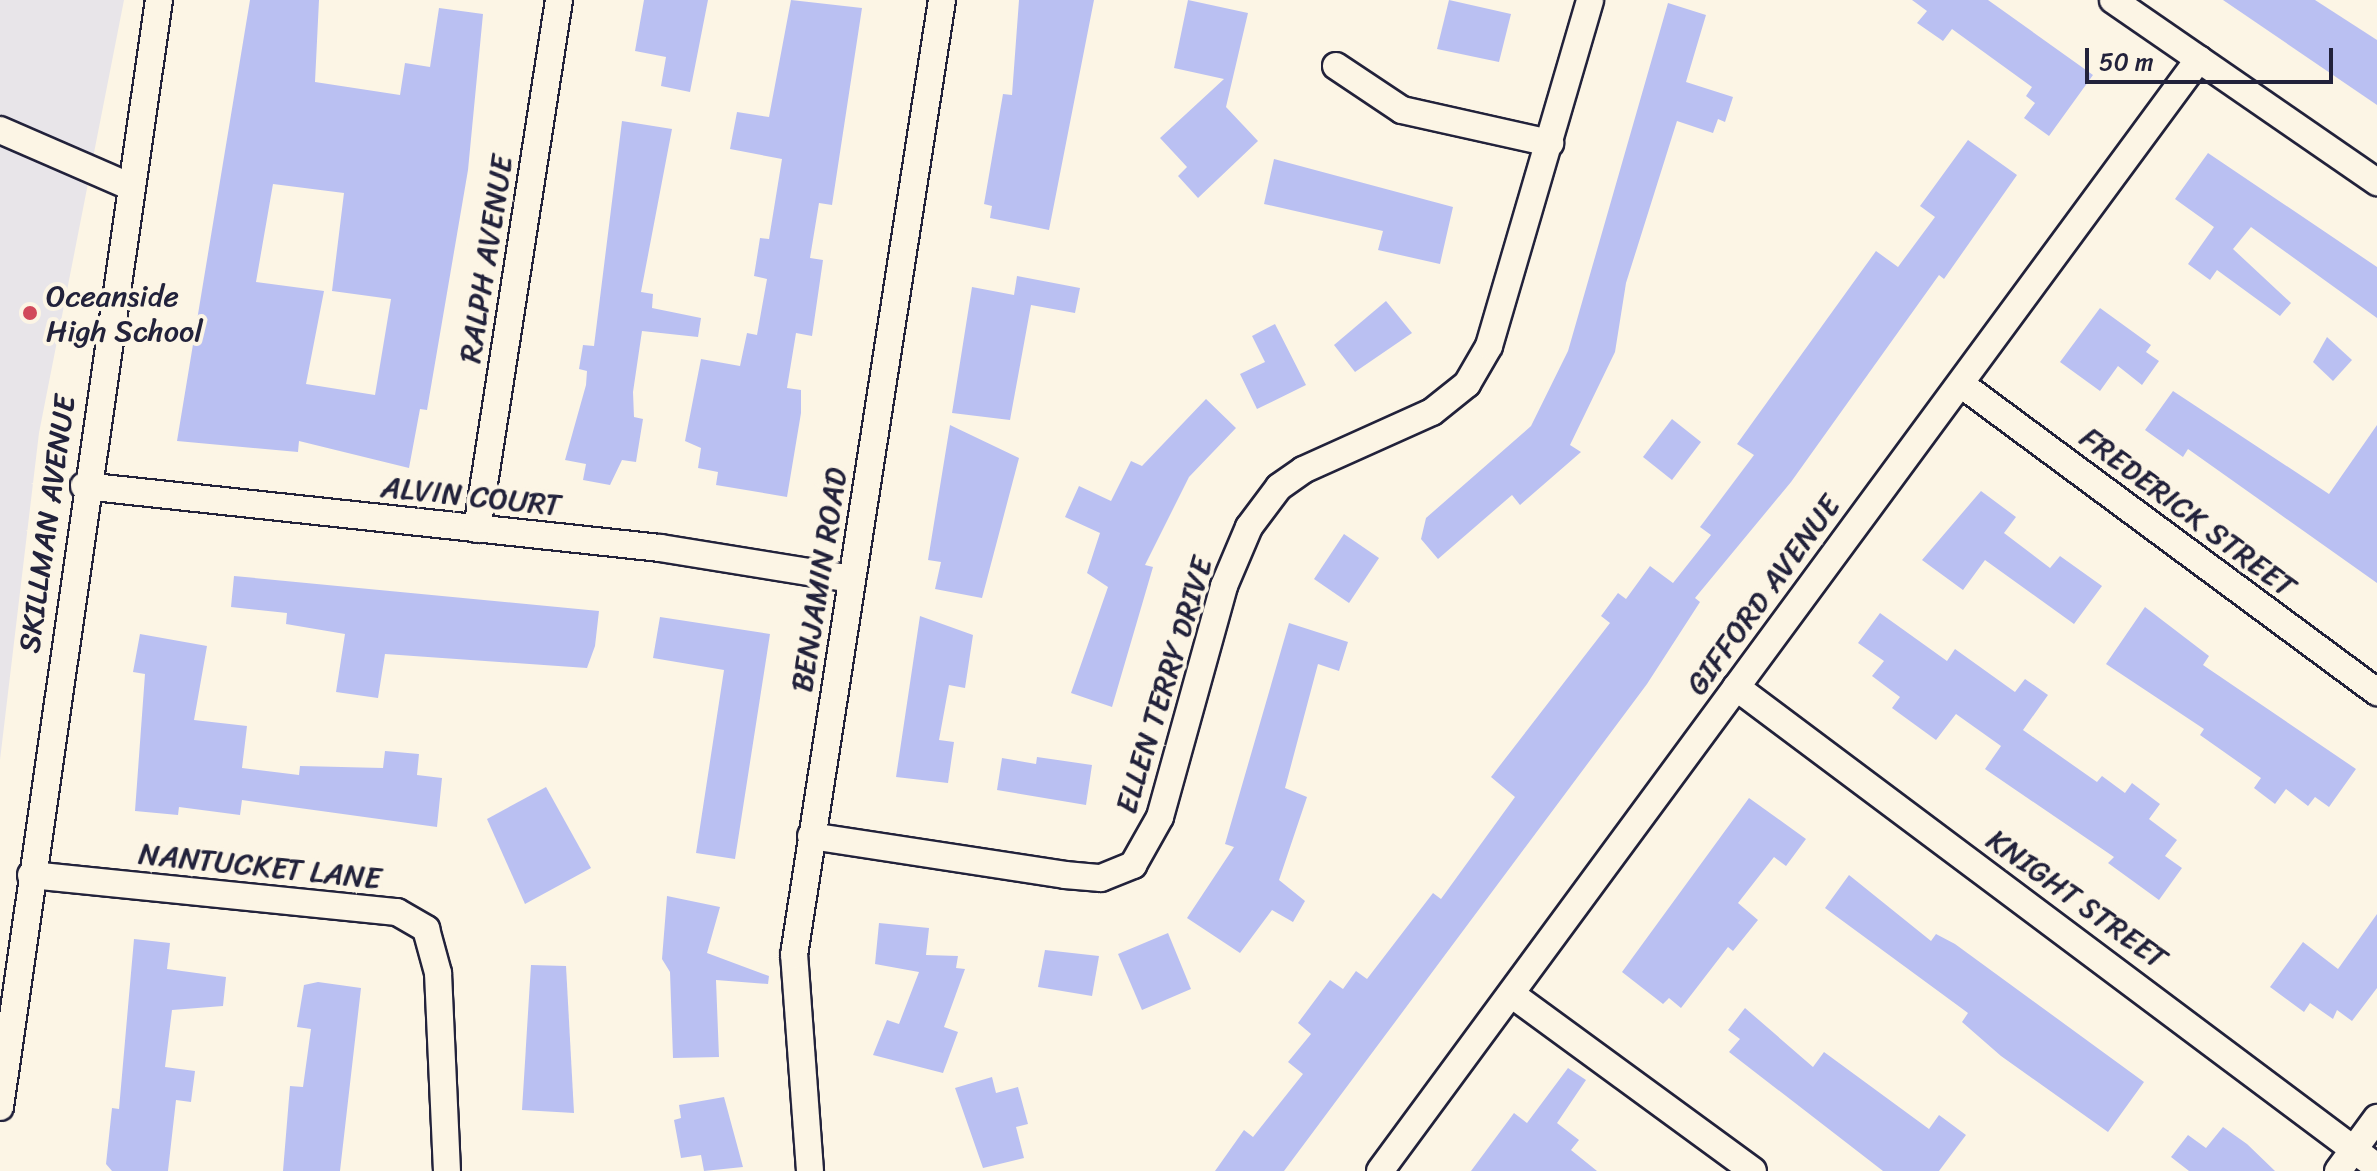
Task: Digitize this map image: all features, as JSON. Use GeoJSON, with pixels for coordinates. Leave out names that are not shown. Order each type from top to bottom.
{"type":"FeatureCollection","features":[{"type":"Feature","properties":{"kind":"street","name":"SKILLMAN AVENUE"},"geometry":{"type":"LineString","coordinates":[[0,1107],[84,486],[159,0]]}},
{"type":"Feature","properties":{"kind":"street","name":"RALPH AVENUE"},"geometry":{"type":"LineString","coordinates":[[477,529],[559,0]]}},
{"type":"Feature","properties":{"kind":"street","name":"BENJAMIN ROAD"},"geometry":{"type":"LineString","coordinates":[[810,1171],[793,1003],[811,836],[942,0]]}},
{"type":"Feature","properties":{"kind":"street","name":"ELLEN TERRY DRIVE"},"geometry":{"type":"LineString","coordinates":[[811,836],[1065,875],[1101,878],[1133,865],[1160,817],[1224,586],[1249,527],[1279,487],[1303,470],[1432,412],[1467,384],[1507,298],[1590,0]]}},
{"type":"Feature","properties":{"kind":"street"},"geometry":{"type":"LineString","coordinates":[[2113,0],[2377,182]]}},
{"type":"Feature","properties":{"kind":"street","name":"GIFFORD AVENUE"},"geometry":{"type":"LineString","coordinates":[[1380,1171],[1514,996],[1736,687],[2199,59]]}},
{"type":"Feature","properties":{"kind":"street"},"geometry":{"type":"LineString","coordinates":[[1336,66],[1402,110],[1550,143]]}},
{"type":"Feature","properties":{"kind":"street"},"geometry":{"type":"LineString","coordinates":[[0,130],[129,186]]}},
{"type":"Feature","properties":{"kind":"street","name":"FREDERICK STREET"},"geometry":{"type":"LineString","coordinates":[[1961,384],[2377,692]]}},
{"type":"Feature","properties":{"kind":"street","name":"ALVIN COURT"},"geometry":{"type":"LineString","coordinates":[[84,486],[477,529],[851,579]]}},
{"type":"Feature","properties":{"kind":"street","name":"KNIGHT STREET"},"geometry":{"type":"LineString","coordinates":[[1736,687],[2265,1077],[2345,1161],[2377,1167]]}},
{"type":"Feature","properties":{"kind":"street","name":"NANTUCKET LANE"},"geometry":{"type":"LineString","coordinates":[[31,875],[397,912],[426,929],[438,973],[447,1171]]}},
{"type":"Feature","properties":{"kind":"street"},"geometry":{"type":"LineString","coordinates":[[1514,996],[1753,1171]]}},
{"type":"Feature","properties":{"kind":"street"},"geometry":{"type":"LineString","coordinates":[[2345,1161],[2377,1118]]}},
{"type":"Feature","properties":{"kind":"shaded area","name":"Oceanside High School"},"geometry":{"type":"Polygon","coordinates":[[[0,0],[124,0],[39,433],[0,760],[0,0]]]}},
{"type":"Feature","properties":{"kind":"building"},"geometry":{"type":"Polygon","coordinates":[[[250,0],[319,0],[315,82],[400,95],[405,63],[430,67],[439,8],[483,14],[468,170],[427,410],[420,409],[409,468],[299,441],[298,452],[177,441],[250,0]],[[273,184],[256,282],[324,291],[306,384],[375,395],[391,299],[332,291],[344,193],[273,184]]]}},
{"type":"Feature","properties":{"kind":"building"},"geometry":{"type":"Polygon","coordinates":[[[644,0],[708,0],[690,92],[661,86],[666,57],[635,51],[644,0]]]}},
{"type":"Feature","properties":{"kind":"building"},"geometry":{"type":"Polygon","coordinates":[[[791,0],[862,8],[832,205],[819,203],[810,258],[823,260],[812,336],[796,333],[787,388],[801,390],[801,413],[787,497],[716,485],[718,472],[698,468],[701,448],[685,441],[701,359],[740,366],[747,333],[757,335],[767,279],[754,276],[760,238],[769,239],[782,159],[730,149],[737,112],[769,117],[791,0]]]}},
{"type":"Feature","properties":{"kind":"building"},"geometry":{"type":"Polygon","coordinates":[[[1019,0],[1094,0],[1049,230],[990,218],[992,206],[984,204],[1003,94],[1012,95],[1019,0]]]}},
{"type":"Feature","properties":{"kind":"building"},"geometry":{"type":"Polygon","coordinates":[[[1188,0],[1248,13],[1226,107],[1258,141],[1198,198],[1178,176],[1187,167],[1160,138],[1224,79],[1174,68],[1188,0]]]}},
{"type":"Feature","properties":{"kind":"building"},"geometry":{"type":"Polygon","coordinates":[[[1449,0],[1511,14],[1499,62],[1437,49],[1449,0]]]}},
{"type":"Feature","properties":{"kind":"building"},"geometry":{"type":"Polygon","coordinates":[[[1912,0],[1988,0],[2093,75],[2049,136],[2024,118],[2035,103],[2026,96],[2032,87],[1952,29],[1943,41],[1917,23],[1927,11],[1912,0]]]}},
{"type":"Feature","properties":{"kind":"building"},"geometry":{"type":"Polygon","coordinates":[[[2223,0],[2315,0],[2377,40],[2377,105],[2223,0]]]}},
{"type":"Feature","properties":{"kind":"building"},"geometry":{"type":"Polygon","coordinates":[[[1668,3],[1706,15],[1686,82],[1733,97],[1725,122],[1718,119],[1713,133],[1677,121],[1626,283],[1615,352],[1570,445],[1581,452],[1520,505],[1512,495],[1438,559],[1421,539],[1426,518],[1531,426],[1568,351],[1668,3]]]}},
{"type":"Feature","properties":{"kind":"building"},"geometry":{"type":"Polygon","coordinates":[[[622,121],[672,129],[641,292],[653,294],[652,308],[701,318],[698,337],[642,331],[633,392],[634,417],[643,419],[636,462],[622,460],[610,485],[583,480],[586,464],[565,460],[586,385],[587,371],[579,369],[583,345],[594,346],[622,121]]]}},
{"type":"Feature","properties":{"kind":"building"},"geometry":{"type":"Polygon","coordinates":[[[1968,140],[2017,175],[1944,279],[1939,275],[1791,482],[1695,598],[1700,602],[1647,684],[1284,1171],[1215,1171],[1244,1130],[1253,1137],[1303,1074],[1288,1062],[1311,1034],[1298,1023],[1330,980],[1343,989],[1356,971],[1367,979],[1433,893],[1441,899],[1515,797],[1491,777],[1610,623],[1601,616],[1618,593],[1626,599],[1650,566],[1673,583],[1711,535],[1700,527],[1754,455],[1737,444],[1876,251],[1898,267],[1935,217],[1920,206],[1968,140]]]}},
{"type":"Feature","properties":{"kind":"building"},"geometry":{"type":"Polygon","coordinates":[[[2208,153],[2377,267],[2377,318],[2251,227],[2233,249],[2291,303],[2280,316],[2217,270],[2210,280],[2188,264],[2214,227],[2175,199],[2208,153]]]}},
{"type":"Feature","properties":{"kind":"building"},"geometry":{"type":"Polygon","coordinates":[[[1274,159],[1453,207],[1440,264],[1378,250],[1383,231],[1264,204],[1274,159]]]}},
{"type":"Feature","properties":{"kind":"building"},"geometry":{"type":"Polygon","coordinates":[[[1017,276],[1080,288],[1075,313],[1031,305],[1010,420],[952,413],[972,287],[1014,295],[1017,276]]]}},
{"type":"Feature","properties":{"kind":"building"},"geometry":{"type":"Polygon","coordinates":[[[1386,301],[1412,333],[1355,372],[1334,345],[1386,301]]]}},
{"type":"Feature","properties":{"kind":"building"},"geometry":{"type":"Polygon","coordinates":[[[2100,308],[2151,345],[2146,352],[2159,361],[2142,385],[2118,366],[2100,391],[2060,362],[2100,308]]]}},
{"type":"Feature","properties":{"kind":"building"},"geometry":{"type":"Polygon","coordinates":[[[1275,324],[1306,385],[1257,409],[1240,374],[1265,362],[1252,336],[1275,324]]]}},
{"type":"Feature","properties":{"kind":"building"},"geometry":{"type":"Polygon","coordinates":[[[2327,337],[2352,360],[2333,381],[2313,362],[2327,337]]]}},
{"type":"Feature","properties":{"kind":"building"},"geometry":{"type":"Polygon","coordinates":[[[2173,391],[2329,494],[2377,425],[2377,583],[2188,449],[2183,457],[2145,430],[2173,391]]]}},
{"type":"Feature","properties":{"kind":"building"},"geometry":{"type":"Polygon","coordinates":[[[1206,399],[1236,428],[1189,477],[1145,565],[1153,567],[1112,707],[1071,693],[1108,587],[1087,573],[1100,533],[1065,517],[1079,486],[1111,501],[1131,461],[1142,466],[1206,399]]]}},
{"type":"Feature","properties":{"kind":"building"},"geometry":{"type":"Polygon","coordinates":[[[1672,419],[1701,442],[1672,480],[1643,457],[1672,419]]]}},
{"type":"Feature","properties":{"kind":"building"},"geometry":{"type":"Polygon","coordinates":[[[950,425],[1019,458],[982,598],[935,589],[941,562],[928,560],[950,425]]]}},
{"type":"Feature","properties":{"kind":"building"},"geometry":{"type":"Polygon","coordinates":[[[1981,491],[2016,517],[2004,533],[2050,568],[2060,556],[2102,586],[2074,624],[1985,560],[1963,590],[1922,560],[1981,491]]]}},
{"type":"Feature","properties":{"kind":"building"},"geometry":{"type":"Polygon","coordinates":[[[1344,534],[1379,558],[1349,603],[1314,579],[1344,534]]]}},
{"type":"Feature","properties":{"kind":"building"},"geometry":{"type":"Polygon","coordinates":[[[234,576],[599,611],[595,646],[587,668],[385,654],[378,698],[336,692],[345,634],[286,624],[287,613],[231,607],[234,576]]]}},
{"type":"Feature","properties":{"kind":"building"},"geometry":{"type":"Polygon","coordinates":[[[2145,607],[2209,656],[2203,665],[2356,769],[2329,807],[2315,797],[2308,806],[2286,789],[2275,804],[2254,788],[2261,778],[2200,735],[2204,729],[2106,664],[2145,607]]]}},
{"type":"Feature","properties":{"kind":"building"},"geometry":{"type":"Polygon","coordinates":[[[1880,613],[1947,661],[1955,649],[2015,692],[2025,679],[2048,695],[2023,730],[2097,782],[2102,776],[2125,793],[2132,783],[2160,804],[2149,819],[2177,840],[2165,856],[2182,868],[2159,900],[2108,863],[2114,857],[1985,769],[2001,746],[1956,714],[1936,740],[1892,708],[1900,697],[1872,676],[1884,661],[1858,643],[1880,613]]]}},
{"type":"Feature","properties":{"kind":"building"},"geometry":{"type":"Polygon","coordinates":[[[920,616],[973,635],[965,688],[949,685],[939,740],[954,742],[948,783],[896,777],[920,616]]]}},
{"type":"Feature","properties":{"kind":"building"},"geometry":{"type":"Polygon","coordinates":[[[660,617],[770,634],[735,859],[696,853],[724,670],[653,658],[660,617]]]}},
{"type":"Feature","properties":{"kind":"building"},"geometry":{"type":"Polygon","coordinates":[[[1289,623],[1348,642],[1339,671],[1318,664],[1285,788],[1307,797],[1279,880],[1305,901],[1293,922],[1272,910],[1240,953],[1187,918],[1234,847],[1225,844],[1289,623]]]}},
{"type":"Feature","properties":{"kind":"building"},"geometry":{"type":"Polygon","coordinates":[[[140,634],[207,646],[194,720],[247,726],[242,768],[299,775],[300,766],[383,768],[385,751],[419,754],[417,775],[442,778],[437,827],[242,800],[240,815],[179,807],[178,815],[135,811],[145,674],[133,672],[140,634]]]}},
{"type":"Feature","properties":{"kind":"building"},"geometry":{"type":"Polygon","coordinates":[[[1037,757],[1092,765],[1086,805],[997,790],[1002,758],[1036,764],[1037,757]]]}},
{"type":"Feature","properties":{"kind":"building"},"geometry":{"type":"Polygon","coordinates":[[[546,787],[591,868],[525,904],[487,819],[546,787]]]}},
{"type":"Feature","properties":{"kind":"building"},"geometry":{"type":"Polygon","coordinates":[[[1749,798],[1806,839],[1786,866],[1774,857],[1738,903],[1758,920],[1733,951],[1728,947],[1681,1008],[1669,998],[1663,1004],[1622,972],[1749,798]]]}},
{"type":"Feature","properties":{"kind":"building"},"geometry":{"type":"Polygon","coordinates":[[[1849,875],[1931,941],[1936,934],[1955,944],[2144,1082],[2108,1132],[2001,1056],[1962,1022],[1968,1013],[1825,908],[1849,875]]]}},
{"type":"Feature","properties":{"kind":"building"},"geometry":{"type":"Polygon","coordinates":[[[667,896],[720,907],[707,953],[769,976],[768,984],[716,980],[719,1057],[673,1058],[670,972],[662,959],[667,896]]]}},
{"type":"Feature","properties":{"kind":"building"},"geometry":{"type":"Polygon","coordinates":[[[2377,914],[2377,988],[2352,1021],[2337,1010],[2333,1019],[2310,1003],[2304,1012],[2270,987],[2303,942],[2338,969],[2377,914]]]}},
{"type":"Feature","properties":{"kind":"building"},"geometry":{"type":"Polygon","coordinates":[[[879,923],[929,928],[926,955],[958,956],[956,968],[965,969],[944,1027],[958,1032],[943,1073],[873,1055],[887,1020],[899,1024],[919,972],[875,964],[879,923]]]}},
{"type":"Feature","properties":{"kind":"building"},"geometry":{"type":"Polygon","coordinates":[[[1168,933],[1191,989],[1142,1010],[1118,954],[1168,933]]]}},
{"type":"Feature","properties":{"kind":"building"},"geometry":{"type":"Polygon","coordinates":[[[134,939],[170,943],[167,969],[226,977],[223,1006],[172,1010],[165,1067],[195,1071],[191,1102],[176,1100],[168,1171],[112,1171],[106,1164],[112,1108],[119,1109],[134,939]]]}},
{"type":"Feature","properties":{"kind":"building"},"geometry":{"type":"Polygon","coordinates":[[[1045,950],[1099,956],[1092,996],[1038,987],[1045,950]]]}},
{"type":"Feature","properties":{"kind":"building"},"geometry":{"type":"Polygon","coordinates":[[[531,965],[566,966],[574,1113],[522,1110],[531,965]]]}},
{"type":"Feature","properties":{"kind":"building"},"geometry":{"type":"Polygon","coordinates":[[[318,982],[361,988],[340,1171],[283,1171],[290,1086],[303,1087],[311,1029],[297,1027],[304,985],[318,982]]]}},
{"type":"Feature","properties":{"kind":"building"},"geometry":{"type":"Polygon","coordinates":[[[1745,1008],[1813,1067],[1824,1052],[1929,1129],[1939,1115],[1966,1135],[1939,1171],[1883,1171],[1729,1052],[1740,1039],[1728,1030],[1745,1008]]]}},
{"type":"Feature","properties":{"kind":"building"},"geometry":{"type":"Polygon","coordinates":[[[1568,1068],[1586,1080],[1557,1123],[1579,1140],[1571,1150],[1597,1171],[1471,1171],[1514,1113],[1527,1123],[1568,1068]]]}},
{"type":"Feature","properties":{"kind":"building"},"geometry":{"type":"Polygon","coordinates":[[[992,1077],[996,1093],[1018,1087],[1028,1124],[1016,1127],[1024,1158],[983,1168],[955,1088],[992,1077]]]}},
{"type":"Feature","properties":{"kind":"building"},"geometry":{"type":"Polygon","coordinates":[[[724,1097],[743,1167],[704,1171],[701,1155],[681,1158],[674,1120],[681,1118],[679,1105],[724,1097]]]}},
{"type":"Feature","properties":{"kind":"building"},"geometry":{"type":"Polygon","coordinates":[[[2223,1127],[2247,1144],[2275,1171],[2189,1171],[2171,1157],[2188,1135],[2206,1148],[2223,1127]]]}},
{"type":"Feature","properties":{"kind":"place","name":"Oceanside High School"},"geometry":{"type":"Point","coordinates":[30,313]}}]}
